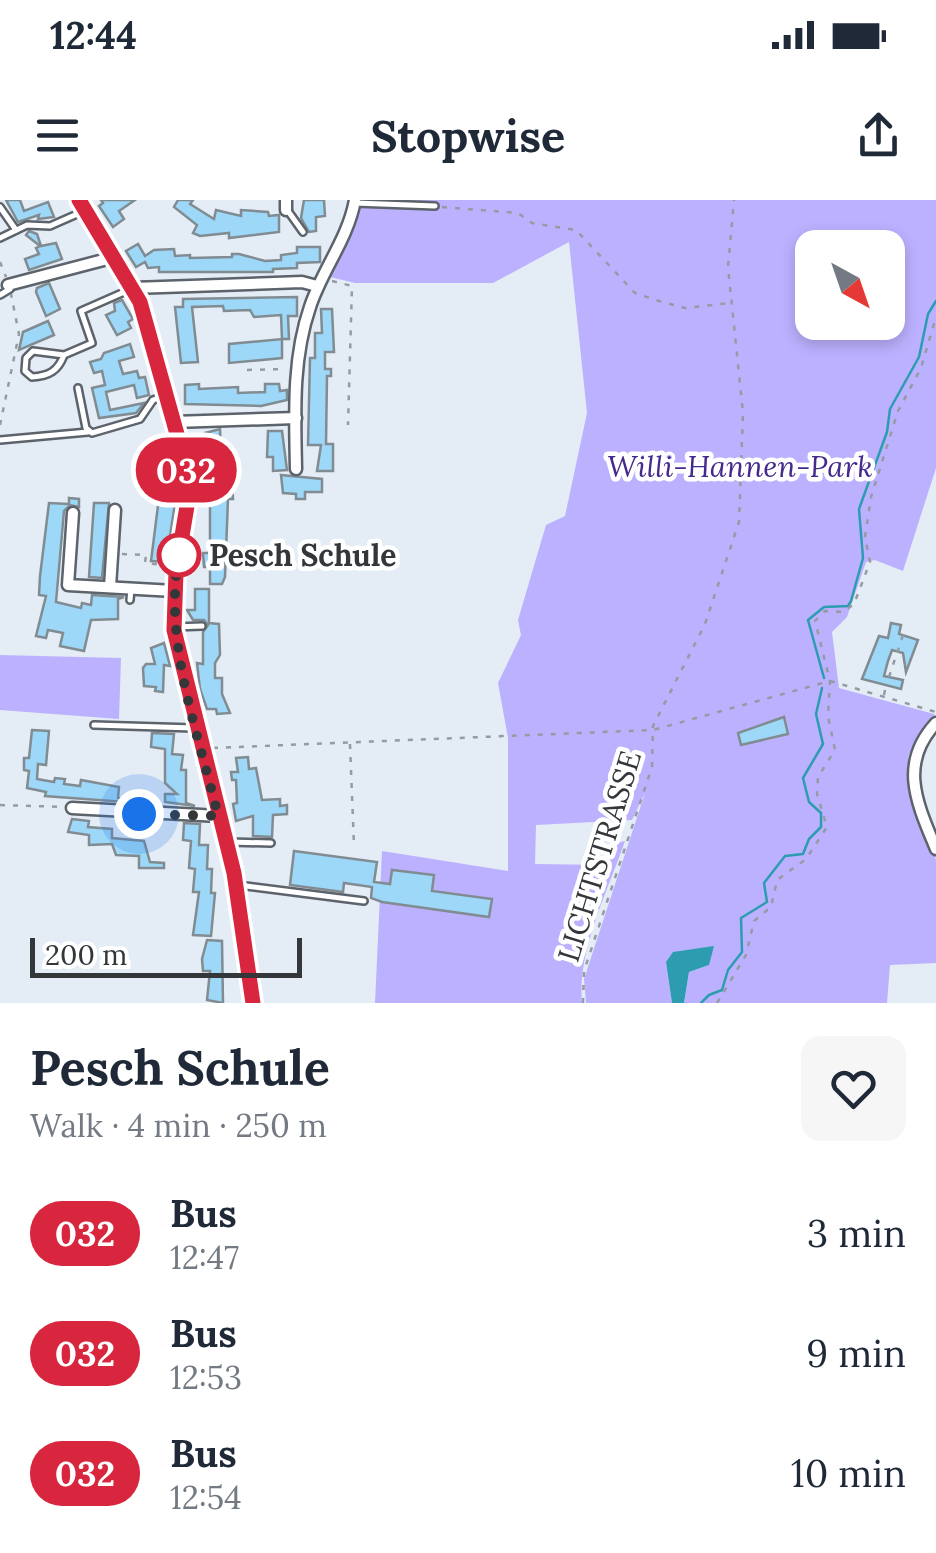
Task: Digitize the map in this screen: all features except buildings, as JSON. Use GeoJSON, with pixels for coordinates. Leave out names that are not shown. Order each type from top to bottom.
{"type":"FeatureCollection","features":[{"type":"Feature","properties":{"kind":"street"},"geometry":{"type":"LineString","coordinates":[[296,470],[298,369],[306,323],[355,202]]}},
{"type":"Feature","properties":{"kind":"street"},"geometry":{"type":"LineString","coordinates":[[81,203],[133,288],[166,366],[167,395],[180,442],[188,495],[174,591],[174,627],[237,885],[253,1003]]}},
{"type":"Feature","properties":{"kind":"street"},"geometry":{"type":"LineString","coordinates":[[9,287],[116,257]]}},
{"type":"Feature","properties":{"kind":"street"},"geometry":{"type":"LineString","coordinates":[[133,288],[320,282]]}},
{"type":"Feature","properties":{"kind":"street"},"geometry":{"type":"LineString","coordinates":[[174,422],[296,418]]}},
{"type":"Feature","properties":{"kind":"street"},"geometry":{"type":"LineString","coordinates":[[106,591],[115,510]]}},
{"type":"Feature","properties":{"kind":"street"},"geometry":{"type":"LineString","coordinates":[[73,513],[68,584],[131,594],[174,591]]}},
{"type":"Feature","properties":{"kind":"street"},"geometry":{"type":"LineString","coordinates":[[936,723],[920,743],[912,767],[936,849]]}},
{"type":"Feature","properties":{"kind":"street"},"geometry":{"type":"LineString","coordinates":[[72,808],[218,816]]}},
{"type":"Feature","properties":{"kind":"lane"},"geometry":{"type":"LineString","coordinates":[[355,202],[435,206]]}},
{"type":"Feature","properties":{"kind":"lane"},"geometry":{"type":"LineString","coordinates":[[0,238],[27,225],[50,226],[81,203]]}},
{"type":"Feature","properties":{"kind":"lane"},"geometry":{"type":"LineString","coordinates":[[286,205],[303,232]]}},
{"type":"Feature","properties":{"kind":"lane"},"geometry":{"type":"LineString","coordinates":[[0,206],[16,230]]}},
{"type":"Feature","properties":{"kind":"lane"},"geometry":{"type":"LineString","coordinates":[[0,295],[9,287]]}},
{"type":"Feature","properties":{"kind":"lane"},"geometry":{"type":"LineString","coordinates":[[64,355],[50,374],[32,377],[25,372],[26,358],[32,350],[64,355],[92,343],[81,311],[133,288]]}},
{"type":"Feature","properties":{"kind":"lane"},"geometry":{"type":"LineString","coordinates":[[78,388],[88,432]]}},
{"type":"Feature","properties":{"kind":"lane"},"geometry":{"type":"LineString","coordinates":[[0,440],[88,432],[140,419],[153,400],[167,395]]}},
{"type":"Feature","properties":{"kind":"lane"},"geometry":{"type":"LineString","coordinates":[[152,460],[159,448],[180,442]]}},
{"type":"Feature","properties":{"kind":"lane"},"geometry":{"type":"LineString","coordinates":[[174,627],[202,626]]}},
{"type":"Feature","properties":{"kind":"lane"},"geometry":{"type":"LineString","coordinates":[[94,724],[197,728]]}},
{"type":"Feature","properties":{"kind":"lane"},"geometry":{"type":"LineString","coordinates":[[226,842],[271,843]]}},
{"type":"Feature","properties":{"kind":"lane"},"geometry":{"type":"LineString","coordinates":[[237,885],[364,901]]}},
{"type":"Feature","properties":{"kind":"path","name":"LICHTSTRASSE"},"geometry":{"type":"LineString","coordinates":[[583,1003],[584,972],[652,766],[653,730],[705,624],[739,522],[743,413],[728,267],[734,200]]}},
{"type":"Feature","properties":{"kind":"path"},"geometry":{"type":"LineString","coordinates":[[435,206],[518,213],[532,223],[576,230],[636,293],[659,302],[685,308],[731,303]]}},
{"type":"Feature","properties":{"kind":"path"},"geometry":{"type":"LineString","coordinates":[[0,262],[19,334],[0,425]]}},
{"type":"Feature","properties":{"kind":"path"},"geometry":{"type":"LineString","coordinates":[[320,282],[352,286],[348,425]]}},
{"type":"Feature","properties":{"kind":"path"},"geometry":{"type":"LineString","coordinates":[[717,1003],[746,956],[754,922],[772,906],[776,880],[806,859],[827,828],[817,790],[820,774],[835,752],[828,715],[830,681],[815,622],[825,612],[842,612],[854,604],[870,562],[865,537],[870,499],[898,411],[921,368],[936,318]]}},
{"type":"Feature","properties":{"kind":"path"},"geometry":{"type":"LineString","coordinates":[[246,370],[298,369]]}},
{"type":"Feature","properties":{"kind":"path"},"geometry":{"type":"LineString","coordinates":[[112,553],[146,555],[145,563],[177,566]]}},
{"type":"Feature","properties":{"kind":"path"},"geometry":{"type":"LineString","coordinates":[[888,677],[904,632]]}},
{"type":"Feature","properties":{"kind":"path"},"geometry":{"type":"LineString","coordinates":[[202,748],[653,730],[830,681],[936,712]]}},
{"type":"Feature","properties":{"kind":"path"},"geometry":{"type":"LineString","coordinates":[[883,696],[886,685]]}},
{"type":"Feature","properties":{"kind":"path"},"geometry":{"type":"LineString","coordinates":[[350,742],[354,846]]}},
{"type":"Feature","properties":{"kind":"path"},"geometry":{"type":"LineString","coordinates":[[0,805],[72,808]]}},
{"type":"Feature","properties":{"kind":"green space","name":"Willi-Hannen-Park"},"geometry":{"type":"Polygon","coordinates":[[[357,200],[936,200],[936,468],[903,571],[875,560],[866,562],[847,617],[832,632],[839,688],[935,717],[909,754],[907,769],[936,860],[936,963],[890,965],[887,1003],[684,1003],[689,972],[709,965],[666,962],[672,1003],[586,1003],[584,979],[645,793],[632,820],[536,825],[535,864],[606,865],[609,845],[625,841],[589,942],[584,962],[582,1003],[375,1003],[382,851],[508,871],[508,738],[498,683],[521,635],[518,620],[546,525],[565,516],[587,413],[569,242],[493,283],[355,283],[330,277],[357,200]]]}},
{"type":"Feature","properties":{"kind":"green space"},"geometry":{"type":"Polygon","coordinates":[[[0,655],[121,658],[119,719],[0,710],[0,655]]]}},
{"type":"Feature","properties":{"kind":"water"},"geometry":{"type":"Polygon","coordinates":[[[714,946],[709,965],[689,972],[684,1003],[672,1003],[666,962],[673,952],[714,946]]]}},
{"type":"Feature","properties":{"kind":"waterway"},"geometry":{"type":"LineString","coordinates":[[824,678],[808,620],[824,607],[848,606],[851,601],[863,558],[859,509],[887,432],[890,409],[919,357],[928,314],[936,301]]}},
{"type":"Feature","properties":{"kind":"waterway"},"geometry":{"type":"LineString","coordinates":[[701,1003],[722,990],[728,970],[742,952],[741,918],[767,902],[764,883],[785,856],[803,854],[809,839],[821,827],[821,813],[809,802],[803,778],[823,744],[816,714],[822,688]]}},
{"type":"Feature","properties":{"kind":"bus line","name":"032"},"geometry":{"type":"LineString","coordinates":[[79,200],[140,302],[184,459],[188,500],[176,572],[174,630],[234,873],[253,1003]]}},
{"type":"Feature","properties":{"kind":"place","name":"Pesch Schule"},"geometry":{"type":"Point","coordinates":[179,555]}},
{"type":"Feature","properties":{"kind":"route"},"geometry":{"type":"LineString","coordinates":[[139,814],[218,816],[175,636],[173,600],[179,555]]}}]}
